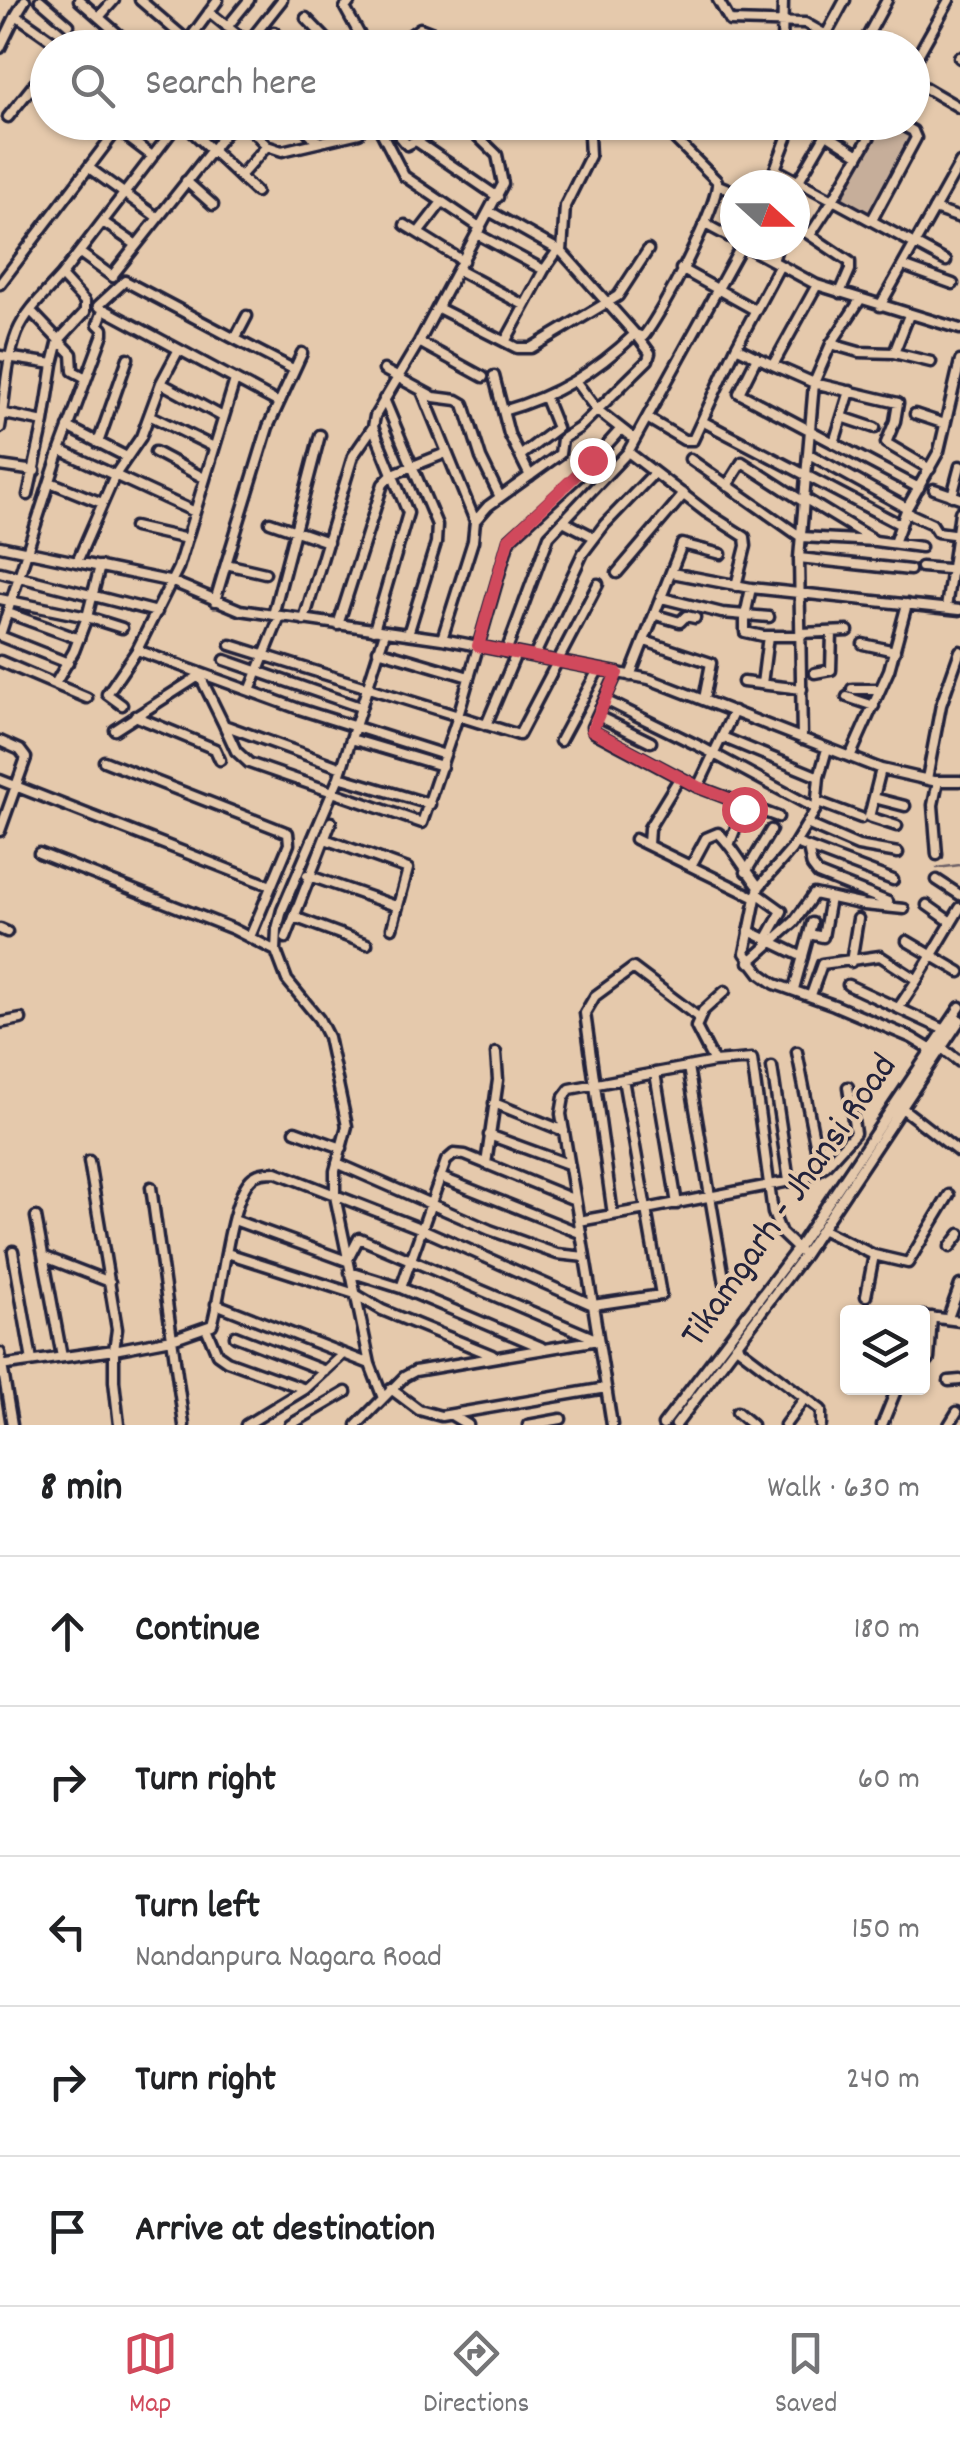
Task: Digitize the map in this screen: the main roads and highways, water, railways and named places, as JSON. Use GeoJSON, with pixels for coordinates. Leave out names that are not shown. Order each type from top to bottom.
{"type":"FeatureCollection","features":[{"type":"Feature","properties":{"kind":"waterway"},"geometry":{"type":"LineString","coordinates":[[937,868],[960,865]]}}]}
